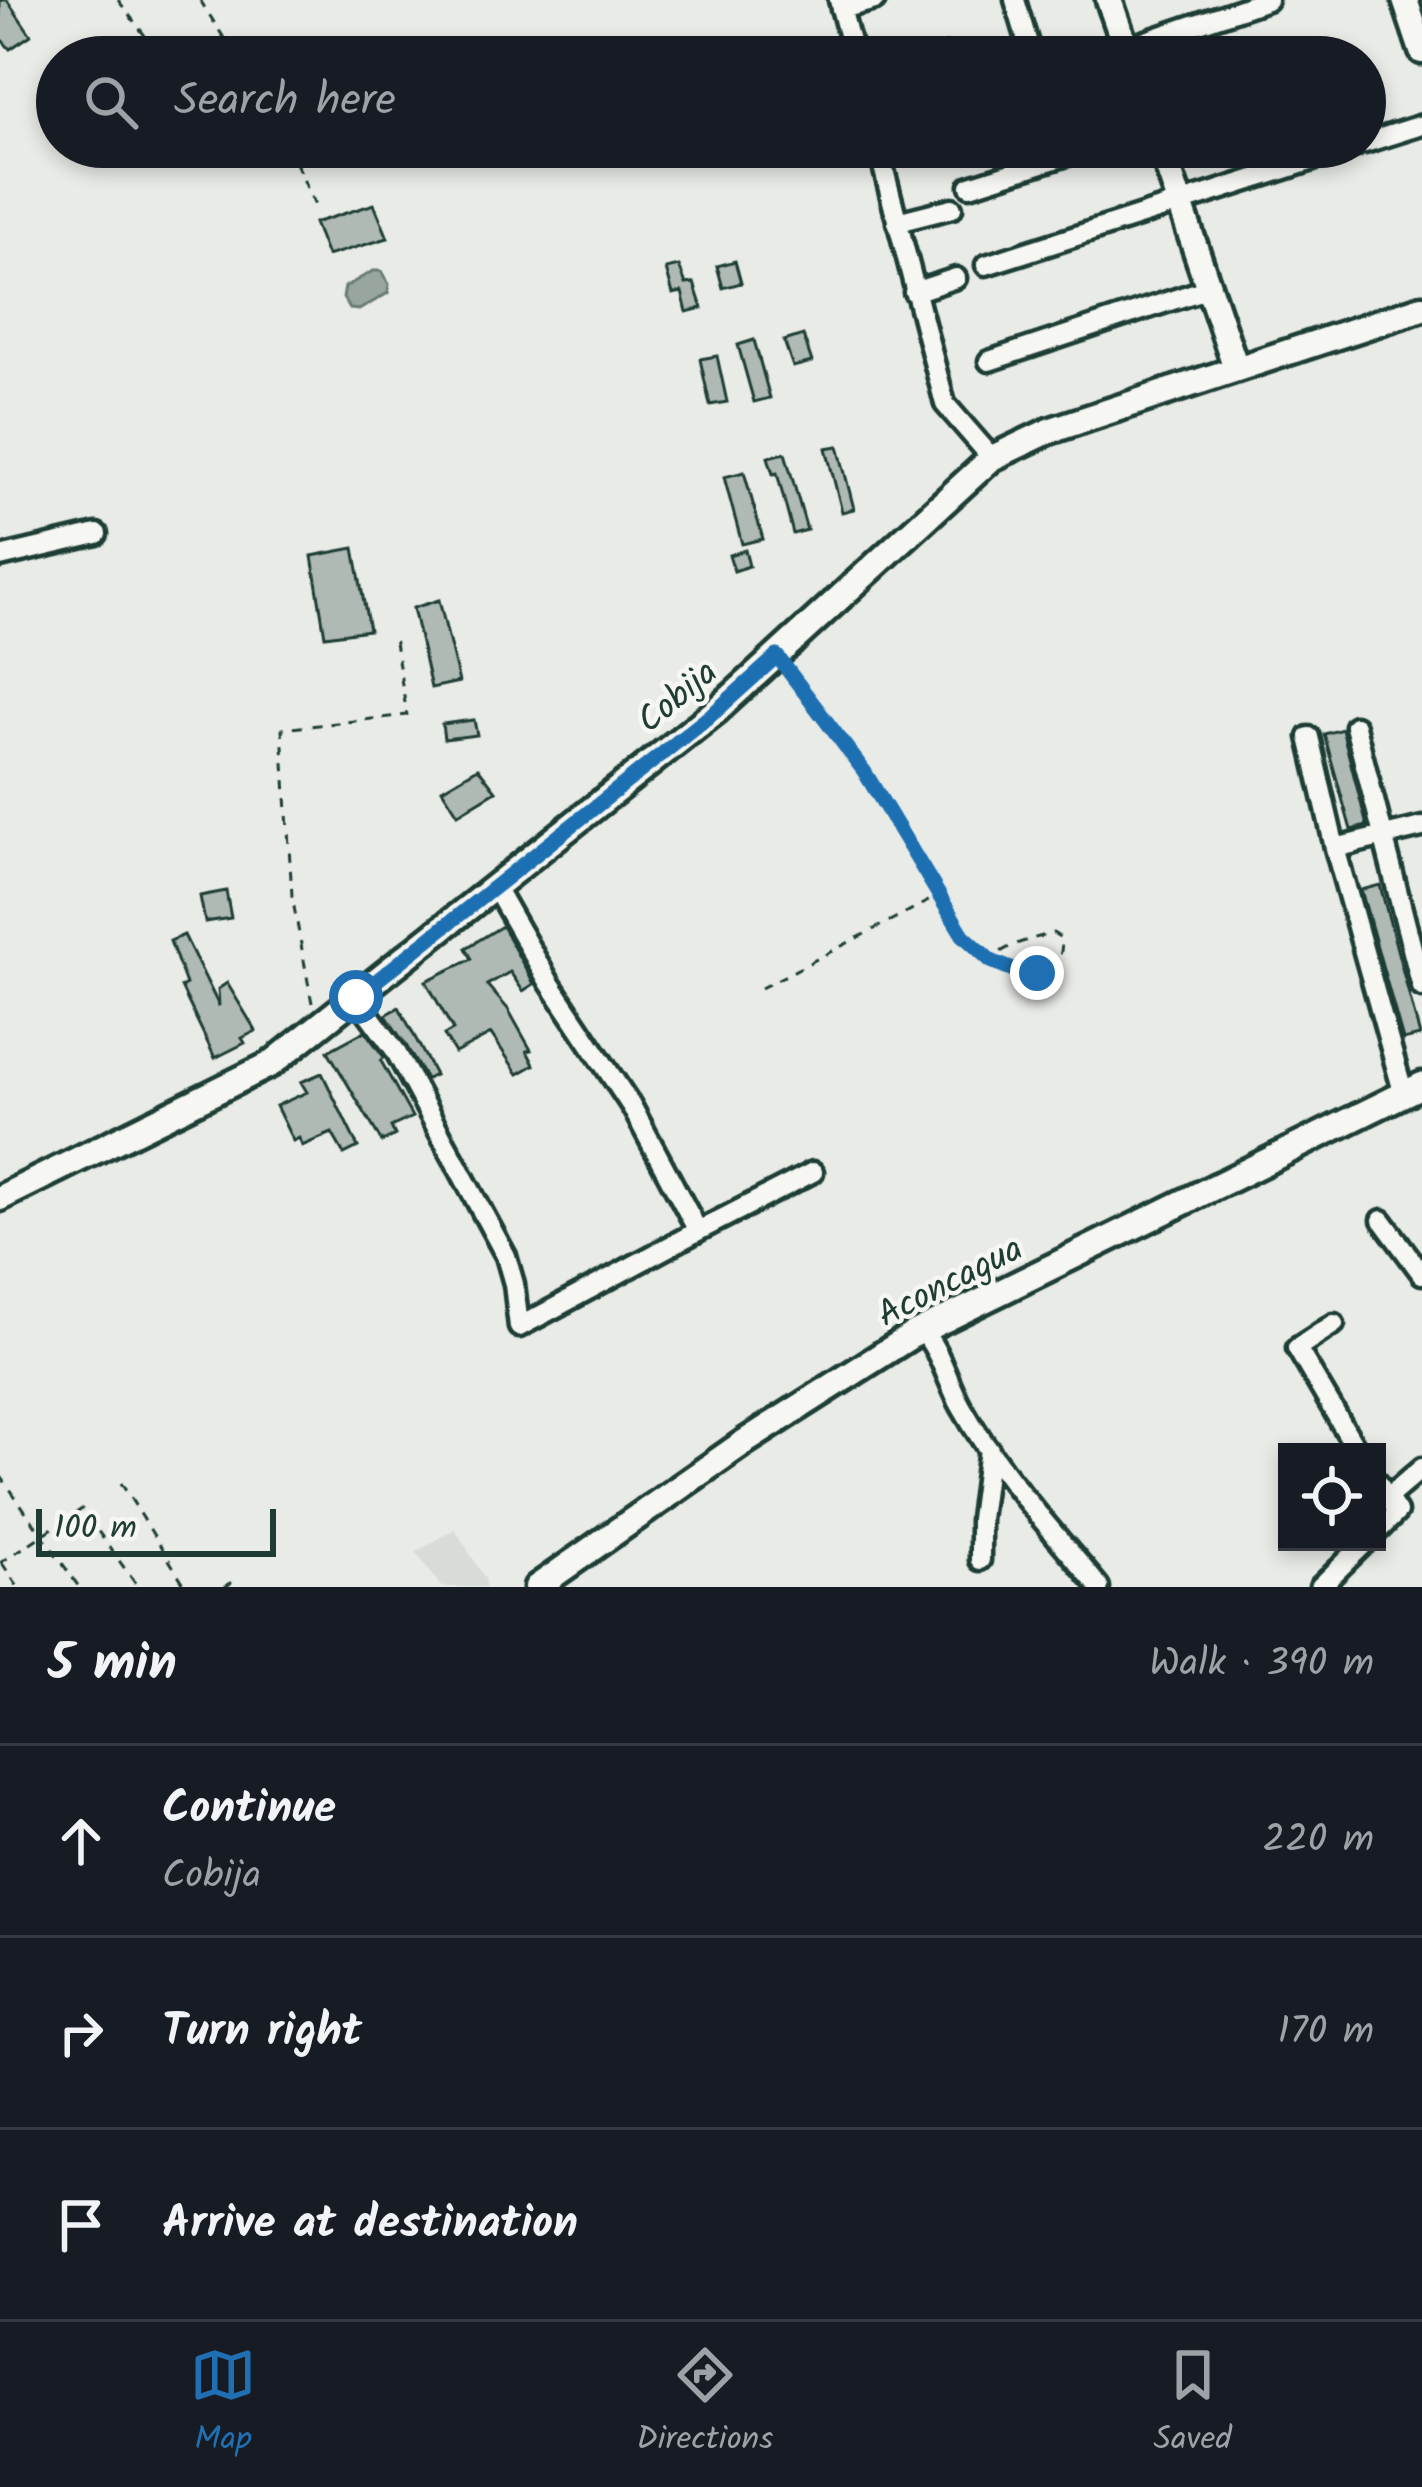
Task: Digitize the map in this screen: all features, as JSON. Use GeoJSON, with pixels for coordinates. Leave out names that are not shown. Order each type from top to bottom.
{"type":"FeatureCollection","features":[{"type":"Feature","properties":{"kind":"street"},"geometry":{"type":"LineString","coordinates":[[848,36],[840,5],[875,0]]}},
{"type":"Feature","properties":{"kind":"street"},"geometry":{"type":"LineString","coordinates":[[1016,0],[1026,36]]}},
{"type":"Feature","properties":{"kind":"street"},"geometry":{"type":"LineString","coordinates":[[1109,0],[1121,36]]}},
{"type":"Feature","properties":{"kind":"street"},"geometry":{"type":"LineString","coordinates":[[1170,36],[1267,0]]}},
{"type":"Feature","properties":{"kind":"street"},"geometry":{"type":"LineString","coordinates":[[1406,0],[1422,51]]}},
{"type":"Feature","properties":{"kind":"street"},"geometry":{"type":"LineString","coordinates":[[1386,136],[1422,125]]}},
{"type":"Feature","properties":{"kind":"street"},"geometry":{"type":"LineString","coordinates":[[886,168],[945,404],[992,458]]}},
{"type":"Feature","properties":{"kind":"street"},"geometry":{"type":"LineString","coordinates":[[970,186],[1027,168]]}},
{"type":"Feature","properties":{"kind":"street"},"geometry":{"type":"LineString","coordinates":[[1168,168],[1236,368]]}},
{"type":"Feature","properties":{"kind":"street"},"geometry":{"type":"LineString","coordinates":[[986,265],[1288,168]]}},
{"type":"Feature","properties":{"kind":"street"},"geometry":{"type":"LineString","coordinates":[[897,222],[952,208]]}},
{"type":"Feature","properties":{"kind":"street"},"geometry":{"type":"LineString","coordinates":[[914,292],[956,278]]}},
{"type":"Feature","properties":{"kind":"street"},"geometry":{"type":"LineString","coordinates":[[988,361],[1209,288]]}},
{"type":"Feature","properties":{"kind":"street","name":"Cobija"},"geometry":{"type":"LineString","coordinates":[[0,1198],[271,1064],[716,711],[992,458],[1049,430],[1422,308]]}},
{"type":"Feature","properties":{"kind":"street"},"geometry":{"type":"LineString","coordinates":[[0,557],[98,534]]}},
{"type":"Feature","properties":{"kind":"street"},"geometry":{"type":"LineString","coordinates":[[1355,725],[1422,987]]}},
{"type":"Feature","properties":{"kind":"street"},"geometry":{"type":"LineString","coordinates":[[1309,737],[1335,848],[1413,1090]]}},
{"type":"Feature","properties":{"kind":"street"},"geometry":{"type":"LineString","coordinates":[[1335,848],[1422,827]]}},
{"type":"Feature","properties":{"kind":"street"},"geometry":{"type":"LineString","coordinates":[[495,887],[549,982],[632,1107],[698,1232]]}},
{"type":"Feature","properties":{"kind":"street"},"geometry":{"type":"LineString","coordinates":[[356,997],[395,1050],[506,1256],[519,1327],[813,1172]]}},
{"type":"Feature","properties":{"kind":"street","name":"Aconcagua"},"geometry":{"type":"LineString","coordinates":[[537,1587],[743,1443],[922,1330],[1413,1090]]}},
{"type":"Feature","properties":{"kind":"street"},"geometry":{"type":"LineString","coordinates":[[1382,1220],[1422,1274]]}},
{"type":"Feature","properties":{"kind":"street"},"geometry":{"type":"LineString","coordinates":[[1334,1324],[1297,1348],[1353,1443]]}},
{"type":"Feature","properties":{"kind":"street"},"geometry":{"type":"LineString","coordinates":[[922,1330],[939,1353],[959,1403],[989,1448],[1099,1587]]}},
{"type":"Feature","properties":{"kind":"street"},"geometry":{"type":"LineString","coordinates":[[980,1560],[989,1448]]}},
{"type":"Feature","properties":{"kind":"street"},"geometry":{"type":"LineString","coordinates":[[1386,1488],[1422,1468]]}},
{"type":"Feature","properties":{"kind":"street"},"geometry":{"type":"LineString","coordinates":[[1386,1496],[1397,1512],[1386,1523]]}},
{"type":"Feature","properties":{"kind":"street"},"geometry":{"type":"LineString","coordinates":[[1320,1587],[1357,1551]]}},
{"type":"Feature","properties":{"kind":"path"},"geometry":{"type":"LineString","coordinates":[[118,0],[145,36]]}},
{"type":"Feature","properties":{"kind":"path"},"geometry":{"type":"LineString","coordinates":[[200,0],[223,36]]}},
{"type":"Feature","properties":{"kind":"path"},"geometry":{"type":"LineString","coordinates":[[298,168],[315,206]]}},
{"type":"Feature","properties":{"kind":"path"},"geometry":{"type":"LineString","coordinates":[[317,1028],[292,896],[282,729],[407,716],[394,636]]}},
{"type":"Feature","properties":{"kind":"path"},"geometry":{"type":"LineString","coordinates":[[777,656],[864,771],[963,935],[991,961],[1037,973],[1057,962],[1063,951],[1061,938],[1053,933],[1040,937],[998,952],[991,961]]}},
{"type":"Feature","properties":{"kind":"path"},"geometry":{"type":"LineString","coordinates":[[761,988],[939,895]]}},
{"type":"Feature","properties":{"kind":"path"},"geometry":{"type":"LineString","coordinates":[[0,1475],[79,1587]]}},
{"type":"Feature","properties":{"kind":"path"},"geometry":{"type":"LineString","coordinates":[[121,1483],[186,1587]]}},
{"type":"Feature","properties":{"kind":"path"},"geometry":{"type":"LineString","coordinates":[[18,1587],[1,1562],[82,1510],[137,1587]]}},
{"type":"Feature","properties":{"kind":"path"},"geometry":{"type":"LineString","coordinates":[[0,1549],[8,1558]]}},
{"type":"Feature","properties":{"kind":"path"},"geometry":{"type":"LineString","coordinates":[[225,1587],[232,1582]]}},
{"type":"Feature","properties":{"kind":"shaded area"},"geometry":{"type":"Polygon","coordinates":[[[381,271],[389,284],[388,293],[359,310],[350,309],[343,298],[345,287],[381,271]]]}},
{"type":"Feature","properties":{"kind":"shaded area"},"geometry":{"type":"Polygon","coordinates":[[[455,1529],[486,1580],[485,1587],[441,1587],[416,1552],[455,1529]]]}},
{"type":"Feature","properties":{"kind":"building"},"geometry":{"type":"Polygon","coordinates":[[[0,0],[7,0],[31,35],[10,49],[0,38],[0,0]]]}},
{"type":"Feature","properties":{"kind":"building"},"geometry":{"type":"Polygon","coordinates":[[[374,204],[388,238],[327,256],[314,223],[374,204]]]}},
{"type":"Feature","properties":{"kind":"building"},"geometry":{"type":"Polygon","coordinates":[[[735,261],[741,283],[723,288],[717,266],[735,261]]]}},
{"type":"Feature","properties":{"kind":"building"},"geometry":{"type":"Polygon","coordinates":[[[679,266],[686,284],[694,283],[702,308],[687,312],[682,292],[673,294],[666,269],[679,266]]]}},
{"type":"Feature","properties":{"kind":"building"},"geometry":{"type":"Polygon","coordinates":[[[803,335],[812,362],[793,367],[784,341],[803,335]]]}},
{"type":"Feature","properties":{"kind":"building"},"geometry":{"type":"Polygon","coordinates":[[[754,340],[770,398],[754,402],[738,345],[754,340]]]}},
{"type":"Feature","properties":{"kind":"building"},"geometry":{"type":"Polygon","coordinates":[[[717,356],[727,402],[710,405],[700,359],[717,356]]]}},
{"type":"Feature","properties":{"kind":"building"},"geometry":{"type":"Polygon","coordinates":[[[838,446],[854,509],[842,512],[826,448],[838,446]]]}},
{"type":"Feature","properties":{"kind":"building"},"geometry":{"type":"Polygon","coordinates":[[[785,453],[807,530],[793,534],[777,473],[773,474],[768,457],[785,453]]]}},
{"type":"Feature","properties":{"kind":"building"},"geometry":{"type":"Polygon","coordinates":[[[744,472],[763,539],[742,544],[724,477],[744,472]]]}},
{"type":"Feature","properties":{"kind":"building"},"geometry":{"type":"Polygon","coordinates":[[[354,548],[369,630],[325,636],[312,556],[354,548]]]}},
{"type":"Feature","properties":{"kind":"building"},"geometry":{"type":"Polygon","coordinates":[[[745,550],[749,566],[734,571],[729,555],[745,550]]]}},
{"type":"Feature","properties":{"kind":"building"},"geometry":{"type":"Polygon","coordinates":[[[439,600],[459,682],[431,688],[413,608],[439,600]]]}},
{"type":"Feature","properties":{"kind":"building"},"geometry":{"type":"Polygon","coordinates":[[[474,720],[477,735],[444,739],[442,724],[474,720]]]}},
{"type":"Feature","properties":{"kind":"building"},"geometry":{"type":"Polygon","coordinates":[[[1342,729],[1367,826],[1351,830],[1324,734],[1342,729]]]}},
{"type":"Feature","properties":{"kind":"building"},"geometry":{"type":"Polygon","coordinates":[[[478,768],[496,791],[458,814],[442,789],[478,768]]]}},
{"type":"Feature","properties":{"kind":"building"},"geometry":{"type":"Polygon","coordinates":[[[1380,885],[1420,1036],[1403,1040],[1361,890],[1380,885]]]}},
{"type":"Feature","properties":{"kind":"building"},"geometry":{"type":"Polygon","coordinates":[[[226,891],[231,918],[205,922],[200,896],[226,891]]]}},
{"type":"Feature","properties":{"kind":"building"},"geometry":{"type":"Polygon","coordinates":[[[502,926],[534,984],[523,991],[510,972],[487,985],[508,1009],[531,1050],[527,1051],[534,1065],[518,1074],[491,1034],[455,1053],[444,1035],[453,1030],[426,981],[472,959],[466,948],[502,926]]]}},
{"type":"Feature","properties":{"kind":"building"},"geometry":{"type":"Polygon","coordinates":[[[184,935],[219,1006],[218,989],[227,983],[256,1031],[242,1038],[245,1043],[215,1058],[181,987],[186,984],[170,941],[184,935]]]}},
{"type":"Feature","properties":{"kind":"building"},"geometry":{"type":"Polygon","coordinates":[[[399,1007],[435,1075],[426,1079],[386,1015],[399,1007]]]}},
{"type":"Feature","properties":{"kind":"building"},"geometry":{"type":"Polygon","coordinates":[[[365,1031],[384,1057],[381,1061],[412,1117],[391,1127],[395,1135],[382,1142],[328,1051],[365,1031]]]}},
{"type":"Feature","properties":{"kind":"building"},"geometry":{"type":"Polygon","coordinates":[[[322,1073],[358,1147],[344,1154],[332,1133],[302,1146],[299,1138],[293,1141],[276,1106],[307,1092],[301,1082],[322,1073]]]}},
{"type":"Feature","properties":{"kind":"route"},"geometry":{"type":"LineString","coordinates":[[356,997],[716,711],[777,656],[864,771],[963,935],[991,961],[1037,973]]}}]}
